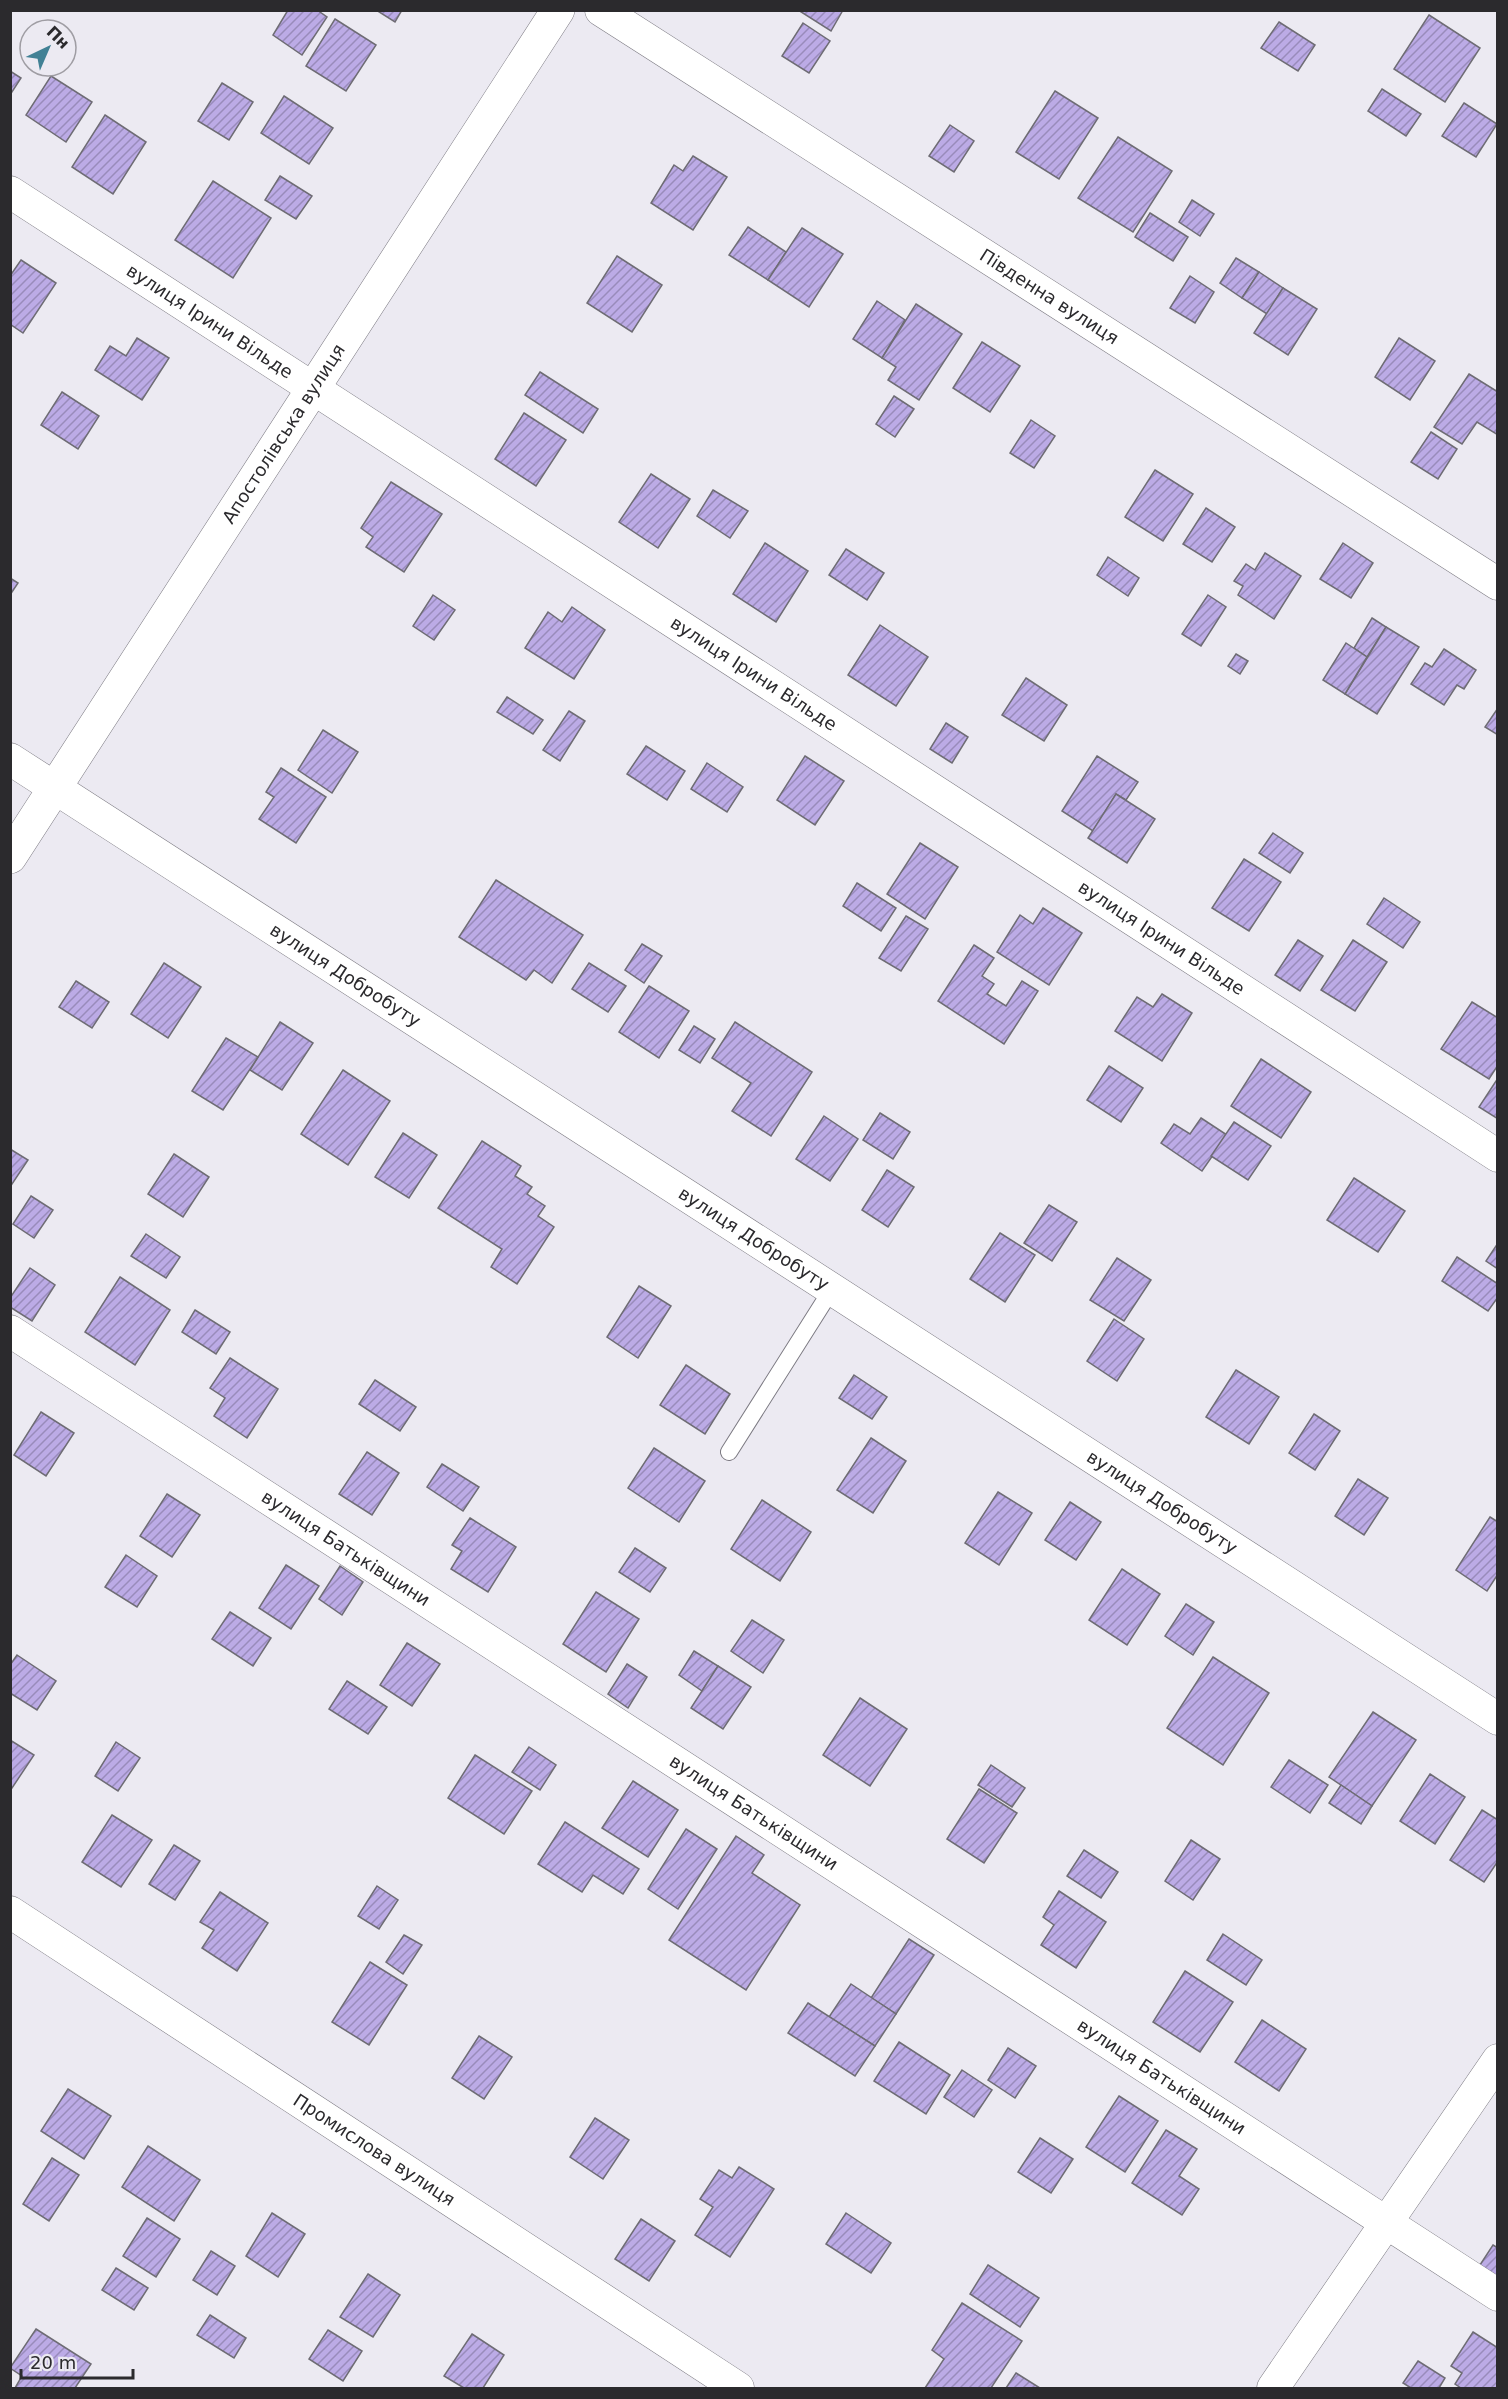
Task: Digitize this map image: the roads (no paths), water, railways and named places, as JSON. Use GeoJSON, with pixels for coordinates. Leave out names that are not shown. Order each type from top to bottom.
{"type":"FeatureCollection","features":[{"type":"Feature","properties":{"kind":"street","name":"Апостолівська вулиця"},"geometry":{"type":"LineString","coordinates":[[10,857],[558,10]]}},
{"type":"Feature","properties":{"kind":"street","name":"Південна вулиця"},"geometry":{"type":"LineString","coordinates":[[601,10],[1497,584]]}},
{"type":"Feature","properties":{"kind":"street","name":"вулиця Ірини Вільде"},"geometry":{"type":"LineString","coordinates":[[10,192],[1497,1156]]}},
{"type":"Feature","properties":{"kind":"street","name":"вулиця Добробуту"},"geometry":{"type":"LineString","coordinates":[[10,759],[1497,1719]]}},
{"type":"Feature","properties":{"kind":"street","name":"вулиця Батьківщини"},"geometry":{"type":"LineString","coordinates":[[10,1331],[1497,2295]]}},
{"type":"Feature","properties":{"kind":"street","name":"Промислова вулиця"},"geometry":{"type":"LineString","coordinates":[[10,1912],[738,2388]]}},
{"type":"Feature","properties":{"kind":"street"},"geometry":{"type":"LineString","coordinates":[[1273,2388],[1388,2223],[1497,2060]]}},
{"type":"Feature","properties":{"kind":"lane"},"geometry":{"type":"LineString","coordinates":[[729,1452],[832,1290]]}}]}
